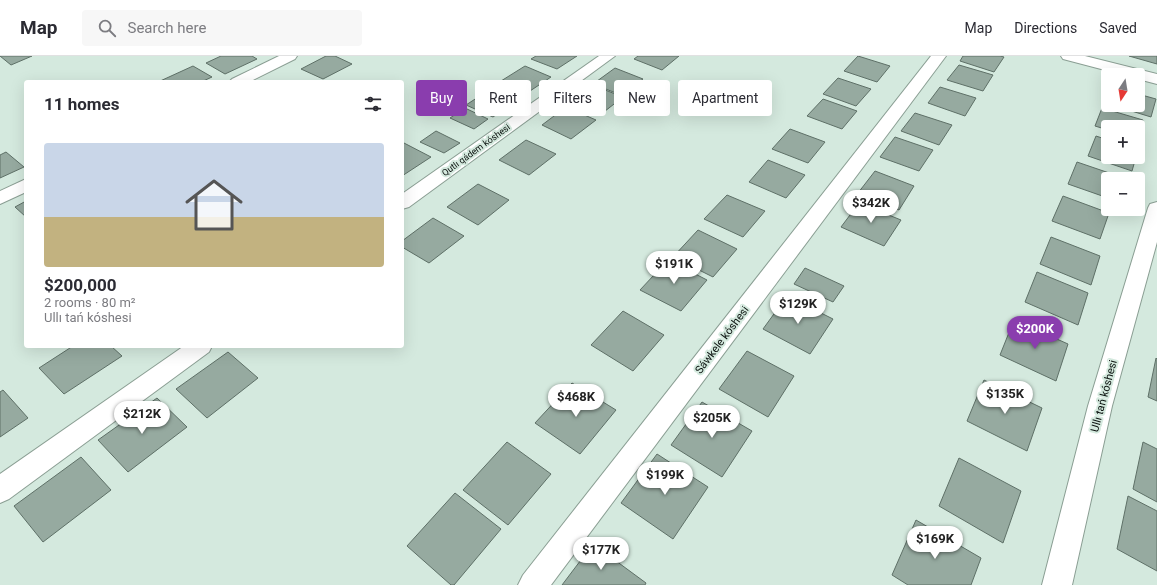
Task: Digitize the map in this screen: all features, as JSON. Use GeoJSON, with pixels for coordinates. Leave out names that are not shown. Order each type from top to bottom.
{"type":"FeatureCollection","features":[{"type":"Feature","properties":{"kind":"street"},"geometry":{"type":"LineString","coordinates":[[240,80],[290,56]]}},
{"type":"Feature","properties":{"kind":"street","name":"Qutlı qádem kóshesi"},"geometry":{"type":"LineString","coordinates":[[404,202],[608,56]]}},
{"type":"Feature","properties":{"kind":"street","name":"Sáwkele kóshesi"},"geometry":{"type":"LineString","coordinates":[[533,585],[939,56]]}},
{"type":"Feature","properties":{"kind":"street"},"geometry":{"type":"LineString","coordinates":[[1068,56],[1157,79]]}},
{"type":"Feature","properties":{"kind":"street"},"geometry":{"type":"LineString","coordinates":[[0,198],[24,186]]}},
{"type":"Feature","properties":{"kind":"street","name":"Ullı tań kóshesi"},"geometry":{"type":"LineString","coordinates":[[1056,585],[1100,406],[1157,208]]}},
{"type":"Feature","properties":{"kind":"street"},"geometry":{"type":"LineString","coordinates":[[0,490],[198,348]]}},
{"type":"Feature","properties":{"kind":"building"},"geometry":{"type":"Polygon","coordinates":[[[0,56],[32,56],[11,65],[0,56]]]}},
{"type":"Feature","properties":{"kind":"building"},"geometry":{"type":"Polygon","coordinates":[[[221,56],[252,56],[257,59],[225,74],[206,63],[221,56]]]}},
{"type":"Feature","properties":{"kind":"building"},"geometry":{"type":"Polygon","coordinates":[[[326,56],[335,56],[352,64],[323,79],[301,69],[326,56]]]}},
{"type":"Feature","properties":{"kind":"building"},"geometry":{"type":"Polygon","coordinates":[[[536,56],[577,56],[557,69],[531,59],[536,56]]]}},
{"type":"Feature","properties":{"kind":"building"},"geometry":{"type":"Polygon","coordinates":[[[638,56],[679,56],[662,70],[634,59],[638,56]]]}},
{"type":"Feature","properties":{"kind":"building"},"geometry":{"type":"Polygon","coordinates":[[[858,56],[890,66],[877,82],[844,71],[858,56]]]}},
{"type":"Feature","properties":{"kind":"building"},"geometry":{"type":"Polygon","coordinates":[[[963,56],[1004,57],[994,72],[960,61],[963,56]]]}},
{"type":"Feature","properties":{"kind":"building"},"geometry":{"type":"Polygon","coordinates":[[[1129,56],[1157,56],[1157,64],[1129,56]]]}},
{"type":"Feature","properties":{"kind":"building"},"geometry":{"type":"Polygon","coordinates":[[[959,65],[993,75],[983,91],[947,80],[959,65]]]}},
{"type":"Feature","properties":{"kind":"building"},"geometry":{"type":"Polygon","coordinates":[[[193,66],[212,77],[205,80],[162,80],[193,66]]]}},
{"type":"Feature","properties":{"kind":"building"},"geometry":{"type":"Polygon","coordinates":[[[525,66],[551,77],[546,80],[539,80],[539,85],[531,90],[531,80],[503,80],[525,66]]]}},
{"type":"Feature","properties":{"kind":"building"},"geometry":{"type":"Polygon","coordinates":[[[615,68],[643,79],[614,80],[614,92],[606,89],[606,80],[598,80],[615,68]]]}},
{"type":"Feature","properties":{"kind":"building"},"geometry":{"type":"Polygon","coordinates":[[[838,78],[871,89],[856,106],[823,94],[838,78]]]}},
{"type":"Feature","properties":{"kind":"building"},"geometry":{"type":"Polygon","coordinates":[[[940,87],[976,98],[965,116],[928,103],[940,87]]]}},
{"type":"Feature","properties":{"kind":"building"},"geometry":{"type":"Polygon","coordinates":[[[606,90],[614,93],[614,104],[606,110],[606,90]]]}},
{"type":"Feature","properties":{"kind":"building"},"geometry":{"type":"Polygon","coordinates":[[[1145,96],[1156,99],[1151,117],[1135,112],[1145,112],[1145,96]]]}},
{"type":"Feature","properties":{"kind":"building"},"geometry":{"type":"Polygon","coordinates":[[[475,99],[475,109],[467,104],[475,99]]]}},
{"type":"Feature","properties":{"kind":"building"},"geometry":{"type":"Polygon","coordinates":[[[823,99],[857,111],[842,129],[807,116],[823,99]]]}},
{"type":"Feature","properties":{"kind":"building"},"geometry":{"type":"Polygon","coordinates":[[[467,109],[475,113],[475,116],[482,116],[488,119],[474,129],[450,118],[453,116],[467,116],[467,109]]]}},
{"type":"Feature","properties":{"kind":"building"},"geometry":{"type":"Polygon","coordinates":[[[1101,111],[1101,112],[1116,112],[1143,120],[1101,120],[1101,128],[1095,126],[1101,111]]]}},
{"type":"Feature","properties":{"kind":"building"},"geometry":{"type":"Polygon","coordinates":[[[915,113],[952,125],[939,145],[901,131],[915,113]]]}},
{"type":"Feature","properties":{"kind":"building"},"geometry":{"type":"Polygon","coordinates":[[[554,116],[587,116],[596,120],[571,139],[542,125],[554,116]]]}},
{"type":"Feature","properties":{"kind":"building"},"geometry":{"type":"Polygon","coordinates":[[[790,129],[825,142],[808,163],[772,149],[790,129]]]}},
{"type":"Feature","properties":{"kind":"building"},"geometry":{"type":"Polygon","coordinates":[[[436,131],[460,143],[444,153],[420,142],[436,131]]]}},
{"type":"Feature","properties":{"kind":"building"},"geometry":{"type":"Polygon","coordinates":[[[1096,136],[1101,138],[1101,160],[1088,156],[1096,136]]]}},
{"type":"Feature","properties":{"kind":"building"},"geometry":{"type":"Polygon","coordinates":[[[895,137],[933,150],[919,171],[880,157],[895,137]]]}},
{"type":"Feature","properties":{"kind":"building"},"geometry":{"type":"Polygon","coordinates":[[[526,140],[556,154],[529,175],[499,160],[526,140]]]}},
{"type":"Feature","properties":{"kind":"building"},"geometry":{"type":"Polygon","coordinates":[[[404,143],[431,157],[404,175],[404,143]]]}},
{"type":"Feature","properties":{"kind":"building"},"geometry":{"type":"Polygon","coordinates":[[[6,152],[24,167],[0,178],[0,155],[6,152]]]}},
{"type":"Feature","properties":{"kind":"building"},"geometry":{"type":"Polygon","coordinates":[[[768,160],[805,175],[786,198],[749,182],[768,160]]]}},
{"type":"Feature","properties":{"kind":"building"},"geometry":{"type":"Polygon","coordinates":[[[1077,162],[1106,172],[1101,172],[1101,196],[1068,184],[1077,162]]]}},
{"type":"Feature","properties":{"kind":"building"},"geometry":{"type":"Polygon","coordinates":[[[1111,164],[1134,164],[1132,171],[1111,164]]]}},
{"type":"Feature","properties":{"kind":"building"},"geometry":{"type":"Polygon","coordinates":[[[875,171],[914,186],[899,210],[858,193],[875,171]]]}},
{"type":"Feature","properties":{"kind":"building"},"geometry":{"type":"Polygon","coordinates":[[[478,184],[509,200],[478,225],[447,207],[478,184]]]}},
{"type":"Feature","properties":{"kind":"building"},"geometry":{"type":"Polygon","coordinates":[[[727,195],[765,211],[743,237],[704,219],[727,195]]]}},
{"type":"Feature","properties":{"kind":"building"},"geometry":{"type":"Polygon","coordinates":[[[1063,196],[1101,210],[1101,216],[1108,216],[1100,239],[1052,221],[1063,196]]]}},
{"type":"Feature","properties":{"kind":"building"},"geometry":{"type":"Polygon","coordinates":[[[24,202],[24,215],[15,207],[24,202]]]}},
{"type":"Feature","properties":{"kind":"building"},"geometry":{"type":"Polygon","coordinates":[[[859,203],[901,220],[884,246],[841,227],[859,203]]]}},
{"type":"Feature","properties":{"kind":"building"},"geometry":{"type":"Polygon","coordinates":[[[433,218],[464,236],[429,263],[404,248],[404,240],[433,218]]]}},
{"type":"Feature","properties":{"kind":"building"},"geometry":{"type":"Polygon","coordinates":[[[698,230],[737,249],[713,277],[673,257],[698,230]]]}},
{"type":"Feature","properties":{"kind":"building"},"geometry":{"type":"Polygon","coordinates":[[[1051,237],[1100,256],[1091,285],[1040,264],[1051,237]]]}},
{"type":"Feature","properties":{"kind":"building"},"geometry":{"type":"Polygon","coordinates":[[[668,260],[707,280],[681,311],[640,290],[668,260]]]}},
{"type":"Feature","properties":{"kind":"building"},"geometry":{"type":"Polygon","coordinates":[[[805,268],[844,286],[833,302],[794,284],[805,268]]]}},
{"type":"Feature","properties":{"kind":"building"},"geometry":{"type":"Polygon","coordinates":[[[1037,272],[1088,293],[1078,325],[1025,302],[1037,272]]]}},
{"type":"Feature","properties":{"kind":"building"},"geometry":{"type":"Polygon","coordinates":[[[787,296],[833,319],[810,354],[763,329],[787,296]]]}},
{"type":"Feature","properties":{"kind":"building"},"geometry":{"type":"Polygon","coordinates":[[[623,311],[664,335],[633,371],[591,345],[623,311]]]}},
{"type":"Feature","properties":{"kind":"building"},"geometry":{"type":"Polygon","coordinates":[[[1014,320],[1068,344],[1056,381],[1000,355],[1014,320]]]}},
{"type":"Feature","properties":{"kind":"building"},"geometry":{"type":"Polygon","coordinates":[[[70,348],[113,348],[122,356],[64,394],[39,368],[70,348]]]}},
{"type":"Feature","properties":{"kind":"building"},"geometry":{"type":"Polygon","coordinates":[[[747,351],[794,376],[768,417],[719,389],[747,351]]]}},
{"type":"Feature","properties":{"kind":"building"},"geometry":{"type":"Polygon","coordinates":[[[228,352],[258,378],[207,418],[176,389],[228,352]]]}},
{"type":"Feature","properties":{"kind":"building"},"geometry":{"type":"Polygon","coordinates":[[[1156,358],[1157,359],[1157,401],[1148,397],[1156,358]]]}},
{"type":"Feature","properties":{"kind":"building"},"geometry":{"type":"Polygon","coordinates":[[[984,380],[1042,408],[1027,451],[967,421],[984,380]]]}},
{"type":"Feature","properties":{"kind":"building"},"geometry":{"type":"Polygon","coordinates":[[[572,383],[616,410],[580,454],[535,423],[572,383]]]}},
{"type":"Feature","properties":{"kind":"building"},"geometry":{"type":"Polygon","coordinates":[[[3,390],[28,418],[0,437],[0,392],[3,390]]]}},
{"type":"Feature","properties":{"kind":"building"},"geometry":{"type":"Polygon","coordinates":[[[157,398],[187,427],[128,472],[98,440],[157,398]]]}},
{"type":"Feature","properties":{"kind":"building"},"geometry":{"type":"Polygon","coordinates":[[[702,402],[752,431],[722,477],[671,445],[702,402]]]}},
{"type":"Feature","properties":{"kind":"building"},"geometry":{"type":"Polygon","coordinates":[[[507,442],[551,474],[508,525],[463,490],[507,442]]]}},
{"type":"Feature","properties":{"kind":"building"},"geometry":{"type":"Polygon","coordinates":[[[1143,442],[1157,449],[1157,502],[1133,489],[1143,442]]]}},
{"type":"Feature","properties":{"kind":"building"},"geometry":{"type":"Polygon","coordinates":[[[657,454],[708,487],[673,539],[621,503],[657,454]]]}},
{"type":"Feature","properties":{"kind":"building"},"geometry":{"type":"Polygon","coordinates":[[[81,457],[111,490],[43,542],[14,506],[81,457]]]}},
{"type":"Feature","properties":{"kind":"building"},"geometry":{"type":"Polygon","coordinates":[[[959,458],[1021,491],[1003,543],[939,506],[959,458]]]}},
{"type":"Feature","properties":{"kind":"building"},"geometry":{"type":"Polygon","coordinates":[[[455,493],[501,529],[454,585],[451,585],[407,546],[455,493]]]}},
{"type":"Feature","properties":{"kind":"building"},"geometry":{"type":"Polygon","coordinates":[[[1128,496],[1157,511],[1157,571],[1117,549],[1128,496]]]}},
{"type":"Feature","properties":{"kind":"building"},"geometry":{"type":"Polygon","coordinates":[[[916,520],[981,558],[971,585],[908,585],[892,575],[916,520]]]}},
{"type":"Feature","properties":{"kind":"building"},"geometry":{"type":"Polygon","coordinates":[[[593,544],[646,583],[645,585],[562,585],[593,544]]]}}]}
